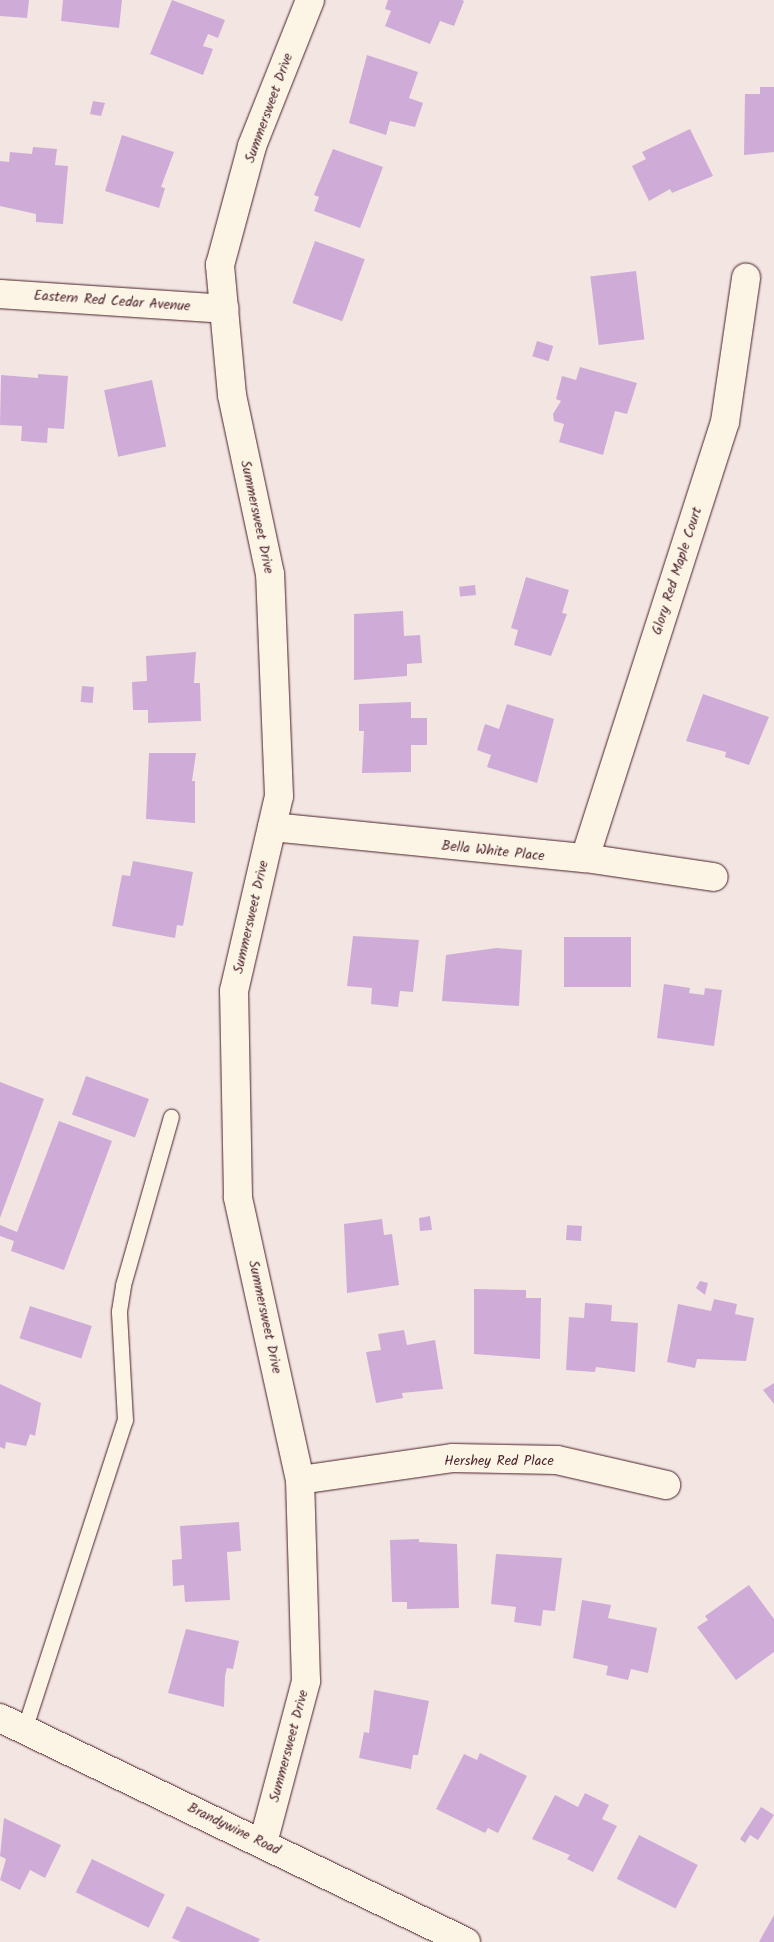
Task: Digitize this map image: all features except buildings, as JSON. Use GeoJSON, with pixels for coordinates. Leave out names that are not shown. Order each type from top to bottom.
{"type":"FeatureCollection","features":[{"type":"Feature","properties":{"kind":"street","name":"Summersweet Drive"},"geometry":{"type":"LineString","coordinates":[[263,1843],[306,1681],[300,1480],[238,1197],[234,991],[279,796],[270,574],[232,395],[220,265],[252,146],[310,0]]}},
{"type":"Feature","properties":{"kind":"street","name":"Glory Red Maple Court"},"geometry":{"type":"LineString","coordinates":[[585,858],[725,422],[746,278]]}},
{"type":"Feature","properties":{"kind":"street","name":"Eastern Red Cedar Avenue"},"geometry":{"type":"LineString","coordinates":[[0,294],[224,309]]}},
{"type":"Feature","properties":{"kind":"street","name":"Bella White Place"},"geometry":{"type":"LineString","coordinates":[[272,827],[585,858],[714,877]]}},
{"type":"Feature","properties":{"kind":"street","name":"Hershey Red Place"},"geometry":{"type":"LineString","coordinates":[[300,1480],[453,1458],[557,1460],[666,1485]]}},
{"type":"Feature","properties":{"kind":"street","name":"Brandywine Road"},"geometry":{"type":"LineString","coordinates":[[12,1724],[466,1942]]}},
{"type":"Feature","properties":{"kind":"lane"},"geometry":{"type":"LineString","coordinates":[[12,1724],[125,1420],[119,1310],[123,1285],[172,1117]]}}]}
